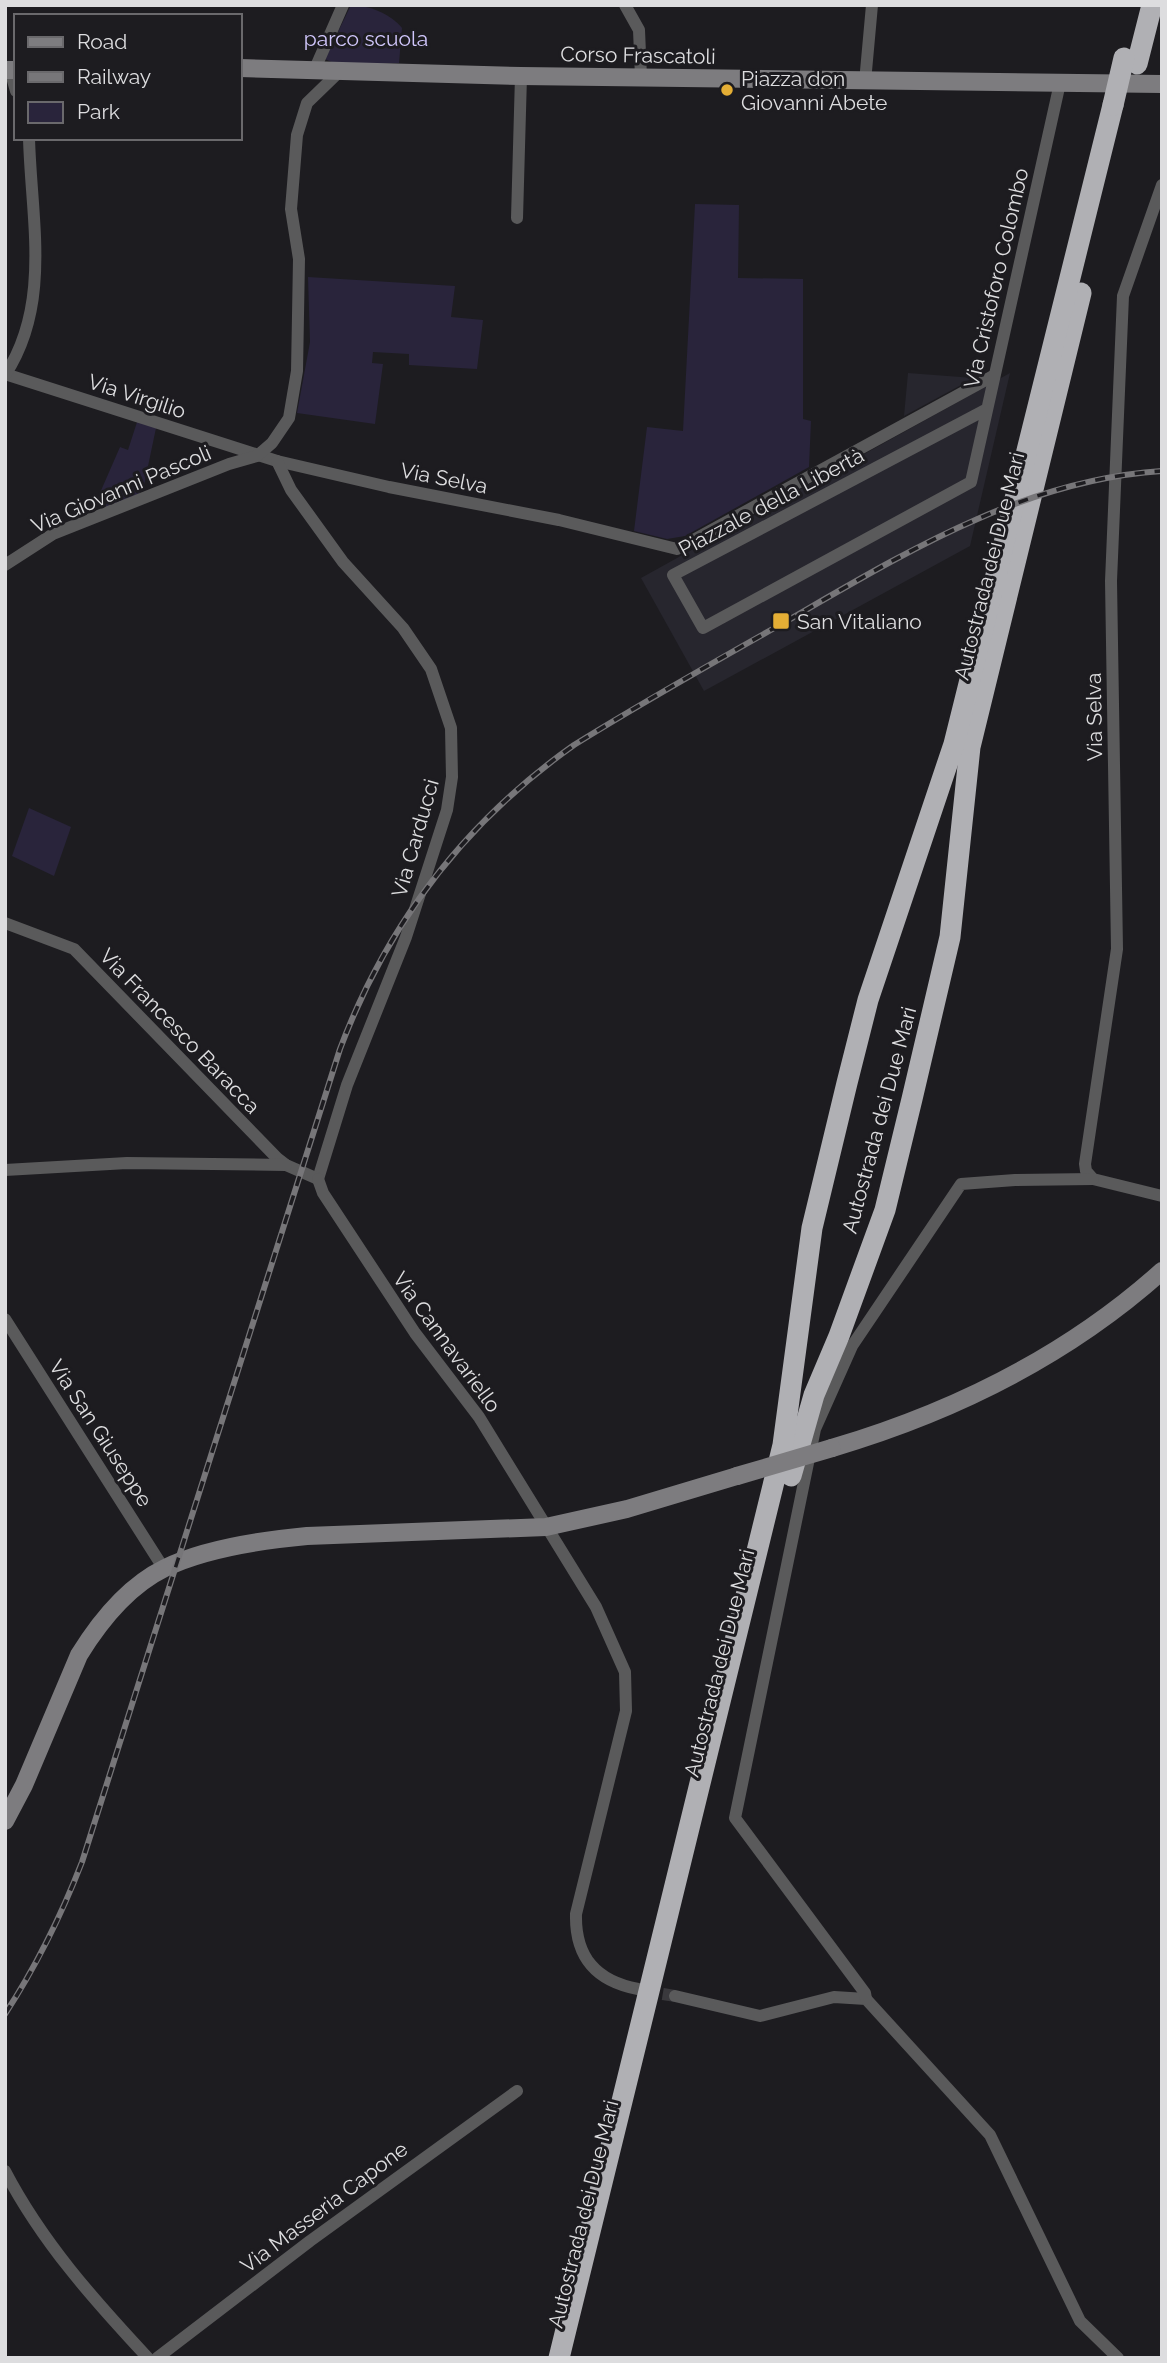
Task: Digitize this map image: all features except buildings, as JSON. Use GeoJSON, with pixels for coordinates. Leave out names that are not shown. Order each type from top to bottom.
{"type":"FeatureCollection","features":[{"type":"Feature","properties":{"kind":"highway","name":"Autostrada dei Due Mari"},"geometry":{"type":"LineString","coordinates":[[573,2358],[787,1489],[814,1395],[839,1336],[885,1210],[906,1124],[950,937],[970,747],[1130,61],[1138,5]]}},
{"type":"Feature","properties":{"kind":"highway","name":"Autostrada dei Due Mari"},"geometry":{"type":"LineString","coordinates":[[1130,61],[1152,5]]}},
{"type":"Feature","properties":{"kind":"highway","name":"Autostrada dei Due Mari"},"geometry":{"type":"LineString","coordinates":[[559,2358],[783,1445],[812,1228],[844,1095],[868,1000],[954,744],[1119,106]]}},
{"type":"Feature","properties":{"kind":"street"},"geometry":{"type":"LineString","coordinates":[[314,71],[343,5]]}},
{"type":"Feature","properties":{"kind":"street"},"geometry":{"type":"LineString","coordinates":[[625,5],[641,37],[641,77]]}},
{"type":"Feature","properties":{"kind":"street"},"geometry":{"type":"LineString","coordinates":[[865,82],[872,5]]}},
{"type":"Feature","properties":{"kind":"street","name":"Corso Frascatoli"},"geometry":{"type":"LineString","coordinates":[[242,68],[865,82],[1154,84]]}},
{"type":"Feature","properties":{"kind":"street"},"geometry":{"type":"LineString","coordinates":[[257,456],[272,443],[289,418],[297,371],[299,259],[291,209],[297,135],[307,103],[341,72]]}},
{"type":"Feature","properties":{"kind":"street"},"geometry":{"type":"LineString","coordinates":[[517,218],[522,76]]}},
{"type":"Feature","properties":{"kind":"street","name":"Via Cristoforo Colombo"},"geometry":{"type":"LineString","coordinates":[[971,482],[1060,83]]}},
{"type":"Feature","properties":{"kind":"street"},"geometry":{"type":"LineString","coordinates":[[5,374],[15,360],[33,308],[37,264],[29,140]]}},
{"type":"Feature","properties":{"kind":"street","name":"Via Selva"},"geometry":{"type":"LineString","coordinates":[[1093,1179],[1086,1171],[1085,1164],[1117,949],[1111,581],[1123,296],[1162,185]]}},
{"type":"Feature","properties":{"kind":"street","name":"Via Virgilio"},"geometry":{"type":"LineString","coordinates":[[5,374],[257,456]]}},
{"type":"Feature","properties":{"kind":"street","name":"Via Selva"},"geometry":{"type":"LineString","coordinates":[[257,456],[389,487],[558,520],[677,549],[993,376]]}},
{"type":"Feature","properties":{"kind":"street","name":"Piazzale della Libertà"},"geometry":{"type":"LineString","coordinates":[[971,482],[702,628],[673,575],[987,409]]}},
{"type":"Feature","properties":{"kind":"street","name":"Via Giovanni Pascoli"},"geometry":{"type":"LineString","coordinates":[[5,565],[53,534],[229,464],[257,456]]}},
{"type":"Feature","properties":{"kind":"street","name":"Via Carducci"},"geometry":{"type":"LineString","coordinates":[[278,461],[291,490],[343,562],[403,628],[431,669],[450,728],[452,777],[447,810],[406,937],[347,1085],[318,1179]]}},
{"type":"Feature","properties":{"kind":"street","name":"Via Francesco Baracca"},"geometry":{"type":"LineString","coordinates":[[5,923],[74,949],[252,1133],[286,1165],[318,1179]]}},
{"type":"Feature","properties":{"kind":"street"},"geometry":{"type":"LineString","coordinates":[[5,1170],[127,1163],[286,1165]]}},
{"type":"Feature","properties":{"kind":"street","name":"Via Cannavariello"},"geometry":{"type":"LineString","coordinates":[[318,1179],[323,1193],[431,1356],[479,1417],[596,1606],[625,1672],[626,1711],[576,1914],[575,1931],[584,1959],[598,1972],[615,1982],[638,1989]]}},
{"type":"Feature","properties":{"kind":"street"},"geometry":{"type":"LineString","coordinates":[[1118,2358],[1080,2321],[990,2135],[866,1999],[865,1993],[735,1818],[815,1429],[852,1346],[961,1184],[1093,1179],[1162,1196]]}},
{"type":"Feature","properties":{"kind":"street"},"geometry":{"type":"LineString","coordinates":[[5,1821],[24,1785],[90,1636],[120,1603],[164,1569],[193,1558],[267,1540],[307,1536],[546,1527],[627,1509],[832,1448],[914,1422],[1034,1365],[1105,1318],[1162,1271]]}},
{"type":"Feature","properties":{"kind":"street","name":"Via San Giuseppe"},"geometry":{"type":"LineString","coordinates":[[5,1319],[164,1569]]}},
{"type":"Feature","properties":{"kind":"street"},"geometry":{"type":"LineString","coordinates":[[675,1996],[760,2016],[834,1997],[866,1999]]}},
{"type":"Feature","properties":{"kind":"street","name":"Via Masseria Capone"},"geometry":{"type":"LineString","coordinates":[[157,2358],[321,2233],[517,2091]]}},
{"type":"Feature","properties":{"kind":"street"},"geometry":{"type":"LineString","coordinates":[[5,2171],[21,2201],[55,2252],[85,2290],[148,2358]]}},
{"type":"Feature","properties":{"kind":"shaded area"},"geometry":{"type":"Polygon","coordinates":[[[908,373],[921,374],[974,378],[904,416],[908,373]]]}},
{"type":"Feature","properties":{"kind":"shaded area"},"geometry":{"type":"Polygon","coordinates":[[[1010,373],[970,546],[704,691],[641,578],[1010,373]]]}},
{"type":"Feature","properties":{"kind":"green space","name":"parco scuola"},"geometry":{"type":"Polygon","coordinates":[[[351,5],[379,11],[402,28],[399,63],[338,65],[325,59],[351,5]]]}},
{"type":"Feature","properties":{"kind":"green space"},"geometry":{"type":"Polygon","coordinates":[[[695,204],[739,205],[738,278],[803,279],[803,419],[811,421],[809,467],[685,536],[667,539],[634,531],[647,427],[683,431],[695,204]]]}},
{"type":"Feature","properties":{"kind":"green space"},"geometry":{"type":"Polygon","coordinates":[[[308,277],[455,286],[451,317],[483,320],[477,369],[409,365],[409,354],[373,352],[372,363],[383,364],[375,424],[297,413],[310,342],[308,277]]]}},
{"type":"Feature","properties":{"kind":"green space"},"geometry":{"type":"Polygon","coordinates":[[[138,419],[156,428],[143,490],[106,507],[96,502],[120,447],[128,450],[138,419]]]}},
{"type":"Feature","properties":{"kind":"green space"},"geometry":{"type":"Polygon","coordinates":[[[29,808],[71,827],[54,876],[12,856],[29,808]]]}},
{"type":"Feature","properties":{"kind":"tunnel"},"geometry":{"type":"LineString","coordinates":[[645,1991],[675,1996]]}},
{"type":"Feature","properties":{"kind":"railway"},"geometry":{"type":"LineString","coordinates":[[5,2014],[48,1940],[82,1862],[340,1049],[381,960],[434,879],[464,842],[498,807],[574,745],[874,571],[965,524],[1012,505],[1110,477],[1162,471]]}},
{"type":"Feature","properties":{"kind":"place","name":"Piazza don Giovanni Abete"},"geometry":{"type":"Point","coordinates":[727,90]}},
{"type":"Feature","properties":{"kind":"place","name":"San Vitaliano"},"geometry":{"type":"Point","coordinates":[781,621]}}]}
